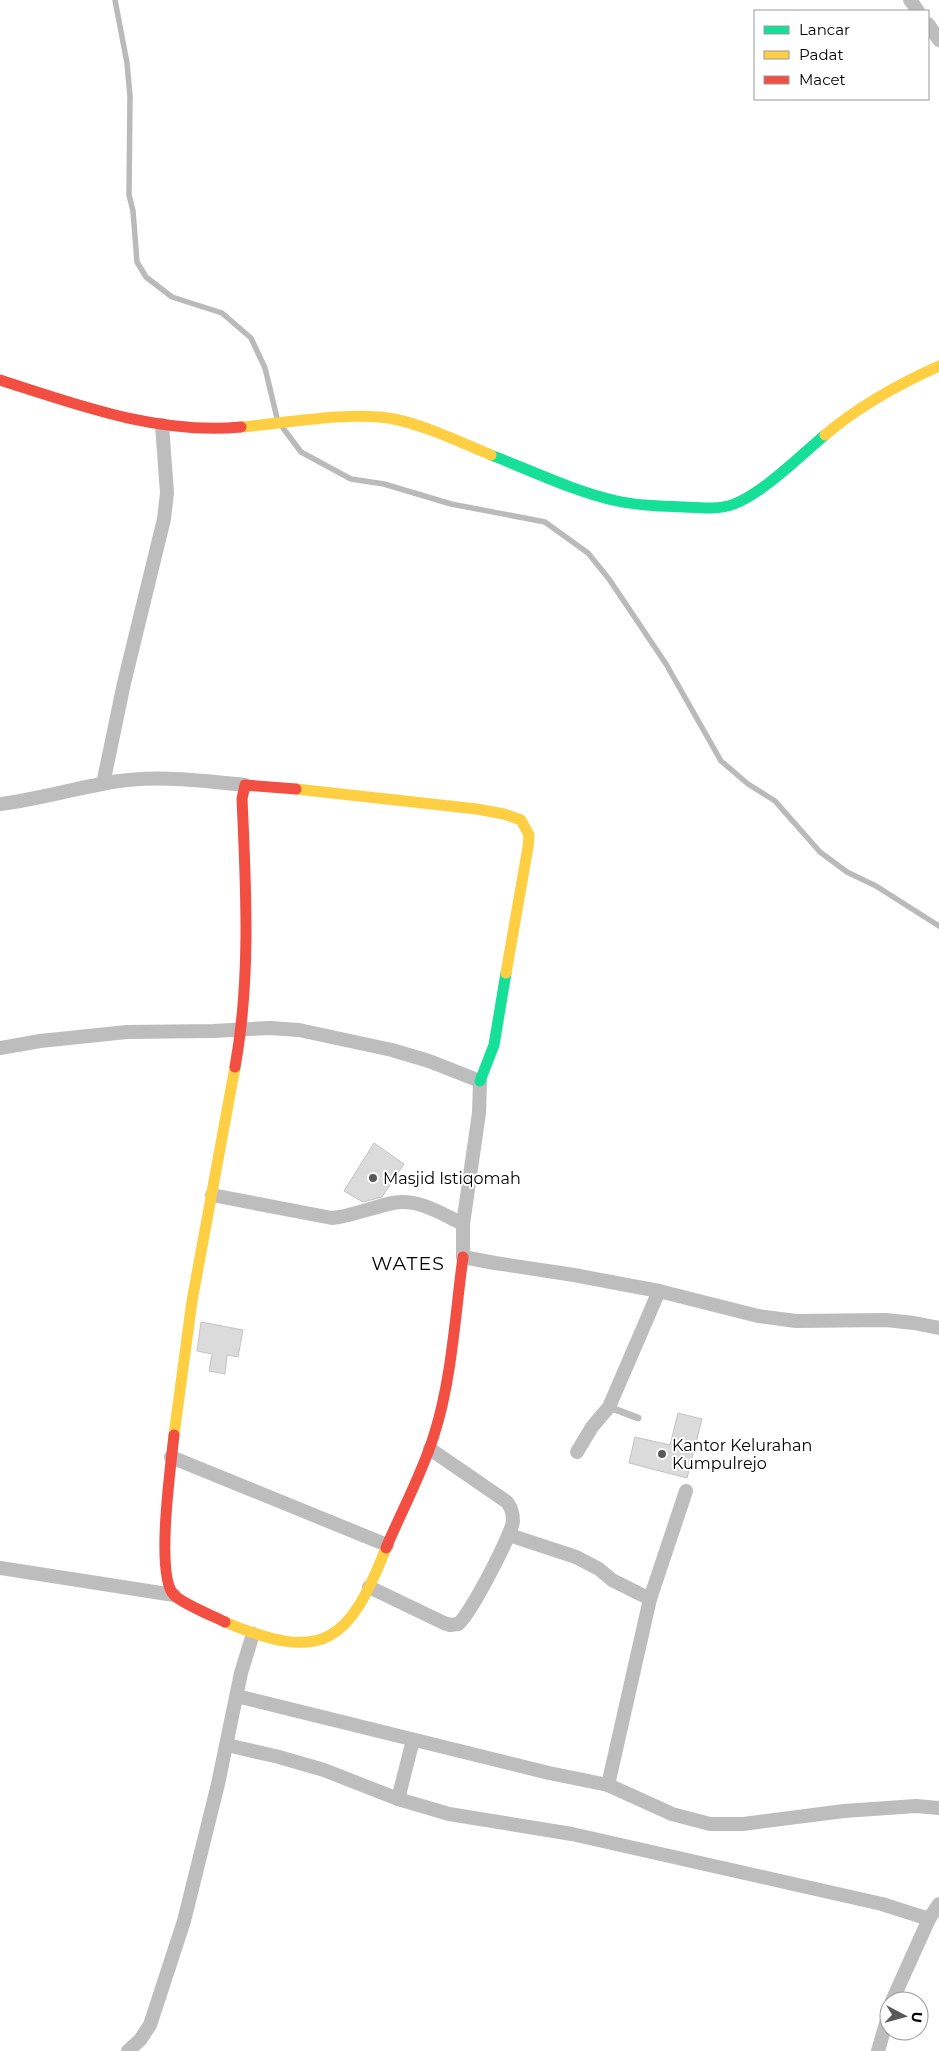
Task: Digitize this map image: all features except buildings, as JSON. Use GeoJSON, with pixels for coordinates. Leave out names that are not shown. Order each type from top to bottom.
{"type":"FeatureCollection","features":[{"type":"Feature","properties":{"kind":"street"},"geometry":{"type":"LineString","coordinates":[[929,25],[939,40]]}},
{"type":"Feature","properties":{"kind":"street"},"geometry":{"type":"LineString","coordinates":[[0,380],[88,408],[162,425],[218,429],[363,418],[393,420],[424,428],[582,491],[617,501],[652,506],[712,508],[734,504],[756,492],[844,419],[915,377],[939,366]]}},
{"type":"Feature","properties":{"kind":"street"},"geometry":{"type":"LineString","coordinates":[[103,784],[124,683],[164,519],[167,493],[162,425]]}},
{"type":"Feature","properties":{"kind":"street"},"geometry":{"type":"LineString","coordinates":[[0,804],[103,784],[172,778],[332,791],[498,813],[520,820],[529,835],[494,1045],[489,1063],[480,1081],[479,1113],[463,1224],[463,1257],[439,1419],[430,1449],[369,1587],[348,1622],[324,1639],[307,1643],[253,1634],[174,1595],[0,1568]]}},
{"type":"Feature","properties":{"kind":"street"},"geometry":{"type":"LineString","coordinates":[[174,1595],[167,1583],[164,1565],[172,1457],[192,1301],[242,1029],[247,900],[242,798],[245,785]]}},
{"type":"Feature","properties":{"kind":"street"},"geometry":{"type":"LineString","coordinates":[[0,1048],[40,1041],[127,1032],[213,1032],[242,1029],[299,1030],[420,1058],[480,1081]]}},
{"type":"Feature","properties":{"kind":"street"},"geometry":{"type":"LineString","coordinates":[[212,1195],[332,1218],[347,1216],[393,1203],[412,1203],[423,1205],[463,1224]]}},
{"type":"Feature","properties":{"kind":"street"},"geometry":{"type":"LineString","coordinates":[[463,1257],[659,1291],[758,1316],[796,1321],[886,1320],[914,1322],[939,1328]]}},
{"type":"Feature","properties":{"kind":"street"},"geometry":{"type":"LineString","coordinates":[[577,1452],[592,1426],[609,1407],[659,1291]]}},
{"type":"Feature","properties":{"kind":"street"},"geometry":{"type":"LineString","coordinates":[[369,1587],[439,1621],[450,1625],[458,1624],[465,1617],[509,1535],[513,1521],[508,1502],[430,1449]]}},
{"type":"Feature","properties":{"kind":"street"},"geometry":{"type":"LineString","coordinates":[[172,1457],[387,1545]]}},
{"type":"Feature","properties":{"kind":"street"},"geometry":{"type":"LineString","coordinates":[[608,1785],[650,1599],[686,1491]]}},
{"type":"Feature","properties":{"kind":"street"},"geometry":{"type":"LineString","coordinates":[[509,1535],[576,1557],[598,1569],[612,1580],[650,1599]]}},
{"type":"Feature","properties":{"kind":"street"},"geometry":{"type":"LineString","coordinates":[[128,2051],[140,2040],[150,2025],[184,1921],[227,1746],[241,1673],[253,1634]]}},
{"type":"Feature","properties":{"kind":"street"},"geometry":{"type":"LineString","coordinates":[[237,1696],[549,1773],[608,1785],[672,1814],[710,1824],[743,1824],[844,1811],[916,1806],[939,1808]]}},
{"type":"Feature","properties":{"kind":"street"},"geometry":{"type":"LineString","coordinates":[[398,1799],[413,1740]]}},
{"type":"Feature","properties":{"kind":"street"},"geometry":{"type":"LineString","coordinates":[[227,1746],[306,1765],[398,1799],[449,1814],[572,1834],[882,1904],[928,1919]]}},
{"type":"Feature","properties":{"kind":"street"},"geometry":{"type":"LineString","coordinates":[[896,1991],[928,1919],[939,1904]]}},
{"type":"Feature","properties":{"kind":"lane"},"geometry":{"type":"LineString","coordinates":[[609,1407],[638,1418]]}},
{"type":"Feature","properties":{"kind":"waterway"},"geometry":{"type":"LineString","coordinates":[[115,0],[127,63],[130,96],[129,195],[133,211],[137,262],[146,277],[172,297],[222,313],[251,338],[265,368],[277,418]]}},
{"type":"Feature","properties":{"kind":"waterway"},"geometry":{"type":"LineString","coordinates":[[283,428],[301,452],[351,479],[384,484],[451,504],[545,522],[588,553],[609,579],[666,664],[721,761],[748,784],[775,801],[820,852],[847,872],[876,886],[939,926]]}},
{"type":"Feature","properties":{"kind":"traffic: fast"},"geometry":{"type":"LineString","coordinates":[[491,455],[569,486],[617,501],[651,506],[716,508],[734,504],[757,491],[825,435]]}},
{"type":"Feature","properties":{"kind":"traffic: fast"},"geometry":{"type":"LineString","coordinates":[[480,1081],[494,1045],[506,973]]}},
{"type":"Feature","properties":{"kind":"traffic: slow"},"geometry":{"type":"LineString","coordinates":[[825,435],[880,396],[939,366]]}},
{"type":"Feature","properties":{"kind":"traffic: slow"},"geometry":{"type":"LineString","coordinates":[[241,427],[338,417],[377,417],[394,419],[419,426],[491,455]]}},
{"type":"Feature","properties":{"kind":"traffic: slow"},"geometry":{"type":"LineString","coordinates":[[296,789],[477,809],[504,814],[521,820],[529,835],[528,847],[506,973]]}},
{"type":"Feature","properties":{"kind":"traffic: slow"},"geometry":{"type":"LineString","coordinates":[[174,1435],[192,1301],[235,1067]]}},
{"type":"Feature","properties":{"kind":"traffic: slow"},"geometry":{"type":"LineString","coordinates":[[225,1622],[259,1635],[287,1641],[310,1642],[329,1636],[345,1624],[359,1605],[373,1580],[386,1548]]}},
{"type":"Feature","properties":{"kind":"traffic: jam"},"geometry":{"type":"LineString","coordinates":[[0,380],[89,408],[149,422],[179,427],[241,427]]}},
{"type":"Feature","properties":{"kind":"traffic: jam"},"geometry":{"type":"LineString","coordinates":[[235,1067],[240,1034],[245,967],[246,900],[242,799],[245,785],[296,789]]}},
{"type":"Feature","properties":{"kind":"traffic: jam"},"geometry":{"type":"LineString","coordinates":[[386,1548],[424,1464],[440,1414],[449,1369],[463,1257]]}},
{"type":"Feature","properties":{"kind":"traffic: jam"},"geometry":{"type":"LineString","coordinates":[[174,1435],[166,1519],[165,1544],[168,1584],[174,1595],[178,1598],[225,1622]]}},
{"type":"Feature","properties":{"kind":"place","name":"Masjid Istiqomah"},"geometry":{"type":"Point","coordinates":[373,1178]}},
{"type":"Feature","properties":{"kind":"place","name":"Kantor Kelurahan Kumpulrejo"},"geometry":{"type":"Point","coordinates":[662,1454]}},
{"type":"Feature","properties":{"kind":"district","name":"WATES"},"geometry":{"type":"Point","coordinates":[408,1263]}}]}
